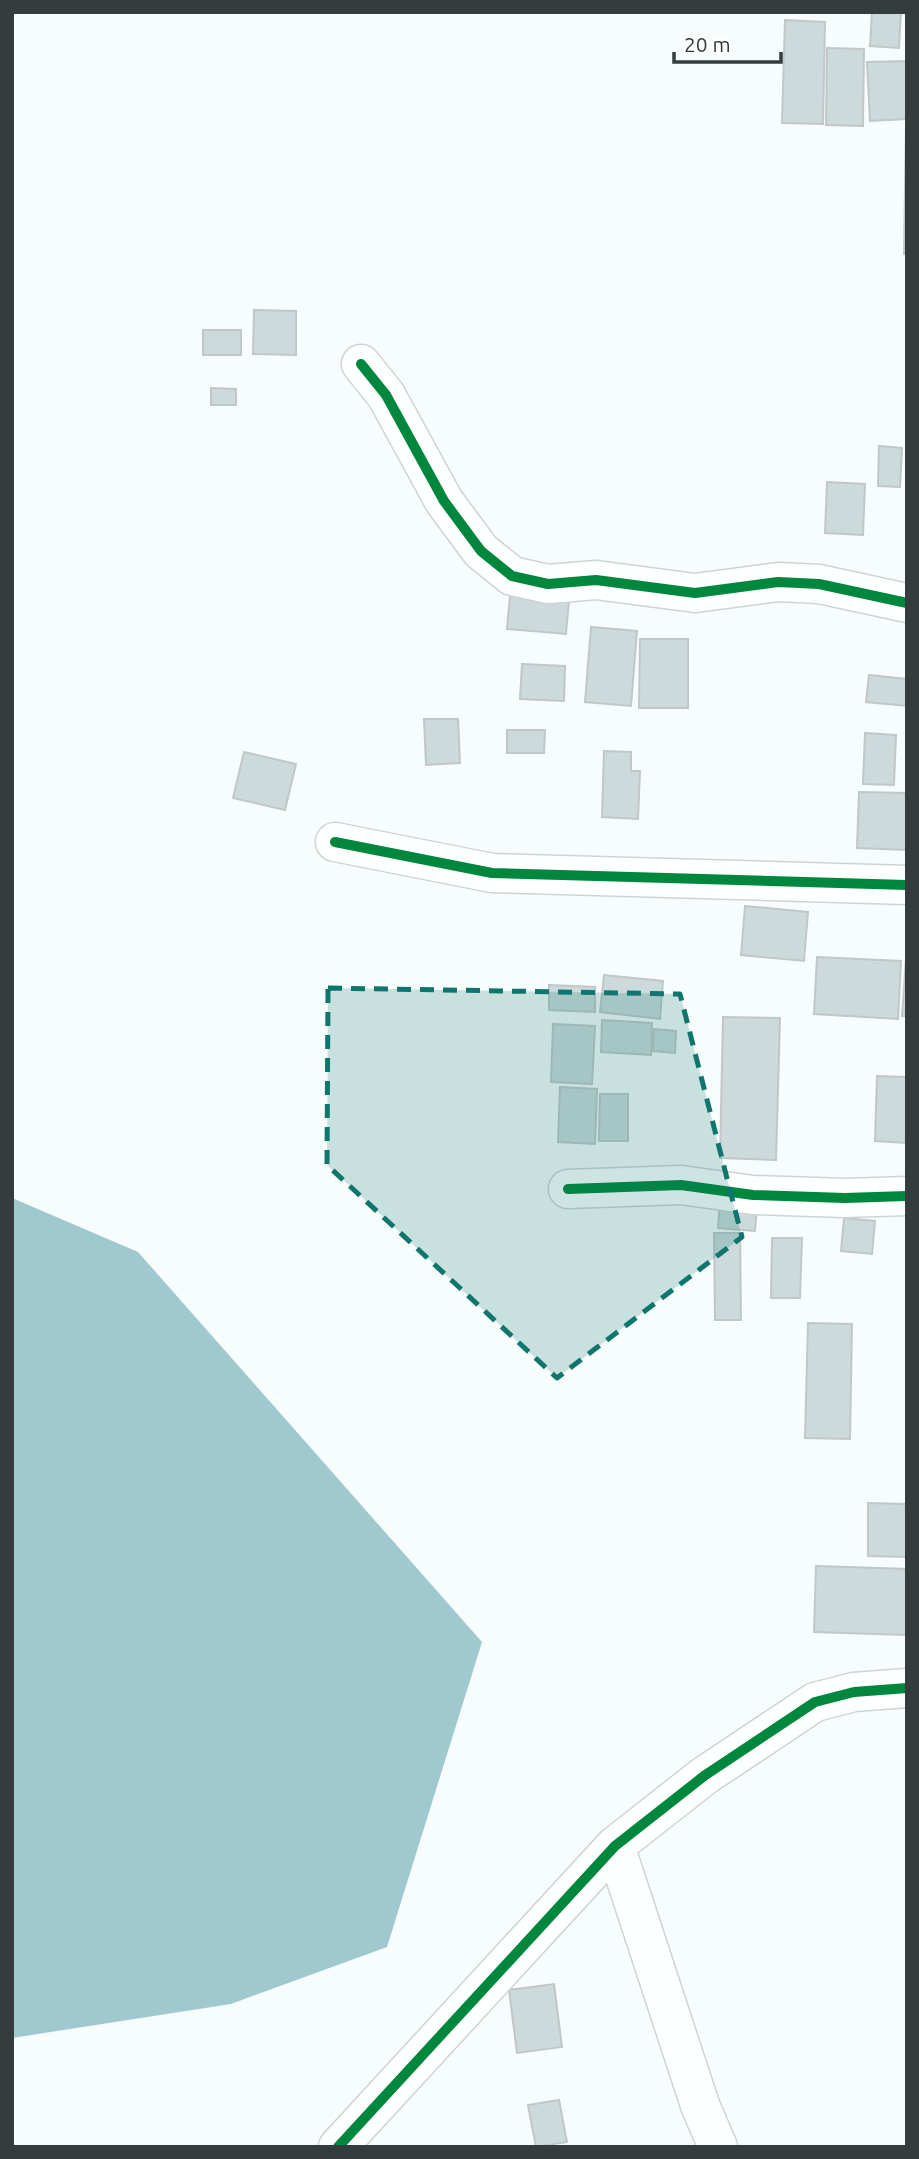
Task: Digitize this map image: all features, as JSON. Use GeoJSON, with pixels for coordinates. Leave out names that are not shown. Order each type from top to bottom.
{"type":"FeatureCollection","features":[{"type":"Feature","properties":{"kind":"street"},"geometry":{"type":"LineString","coordinates":[[361,364],[386,395],[459,521],[481,551],[512,576],[548,584],[596,580],[695,593],[778,582],[819,584],[907,603]]}},
{"type":"Feature","properties":{"kind":"street"},"geometry":{"type":"LineString","coordinates":[[335,842],[492,873],[907,886]]}},
{"type":"Feature","properties":{"kind":"street"},"geometry":{"type":"LineString","coordinates":[[568,1189],[681,1185],[753,1195],[845,1198],[907,1196]]}},
{"type":"Feature","properties":{"kind":"street"},"geometry":{"type":"LineString","coordinates":[[338,2147],[615,1846],[704,1776],[815,1702],[853,1692],[907,1688]]}},
{"type":"Feature","properties":{"kind":"street"},"geometry":{"type":"LineString","coordinates":[[615,1846],[700,2105],[718,2147]]}},
{"type":"Feature","properties":{"kind":"highlighted area"},"geometry":{"type":"Polygon","coordinates":[[[328,988],[680,994],[742,1237],[557,1378],[327,1165],[328,988]]]}},
{"type":"Feature","properties":{"kind":"water"},"geometry":{"type":"Polygon","coordinates":[[[12,1198],[138,1252],[482,1642],[387,1947],[231,2004],[12,2038],[12,1198]]]}},
{"type":"Feature","properties":{"kind":"building"},"geometry":{"type":"Polygon","coordinates":[[[872,12],[901,12],[899,48],[870,46],[872,12]]]}},
{"type":"Feature","properties":{"kind":"building"},"geometry":{"type":"Polygon","coordinates":[[[785,20],[825,22],[823,124],[782,123],[785,20]]]}},
{"type":"Feature","properties":{"kind":"building"},"geometry":{"type":"Polygon","coordinates":[[[827,48],[864,49],[863,126],[826,125],[827,48]]]}},
{"type":"Feature","properties":{"kind":"building"},"geometry":{"type":"Polygon","coordinates":[[[907,61],[907,119],[870,121],[867,62],[907,61]]]}},
{"type":"Feature","properties":{"kind":"building"},"geometry":{"type":"Polygon","coordinates":[[[906,126],[907,254],[904,254],[906,126]]]}},
{"type":"Feature","properties":{"kind":"building"},"geometry":{"type":"Polygon","coordinates":[[[254,310],[296,311],[296,355],[253,354],[254,310]]]}},
{"type":"Feature","properties":{"kind":"building"},"geometry":{"type":"Polygon","coordinates":[[[203,330],[241,330],[241,355],[203,355],[203,330]]]}},
{"type":"Feature","properties":{"kind":"building"},"geometry":{"type":"Polygon","coordinates":[[[211,388],[236,389],[236,405],[211,405],[211,388]]]}},
{"type":"Feature","properties":{"kind":"building"},"geometry":{"type":"Polygon","coordinates":[[[879,446],[902,448],[900,487],[878,486],[879,446]]]}},
{"type":"Feature","properties":{"kind":"building"},"geometry":{"type":"Polygon","coordinates":[[[827,482],[865,484],[863,535],[825,533],[827,482]]]}},
{"type":"Feature","properties":{"kind":"building"},"geometry":{"type":"Polygon","coordinates":[[[511,585],[570,590],[566,634],[507,629],[511,585]]]}},
{"type":"Feature","properties":{"kind":"building"},"geometry":{"type":"Polygon","coordinates":[[[591,627],[637,631],[631,706],[585,702],[591,627]]]}},
{"type":"Feature","properties":{"kind":"building"},"geometry":{"type":"Polygon","coordinates":[[[640,639],[688,639],[688,708],[639,708],[640,639]]]}},
{"type":"Feature","properties":{"kind":"building"},"geometry":{"type":"Polygon","coordinates":[[[522,664],[565,666],[564,701],[520,699],[522,664]]]}},
{"type":"Feature","properties":{"kind":"building"},"geometry":{"type":"Polygon","coordinates":[[[869,675],[907,679],[907,706],[866,702],[869,675]]]}},
{"type":"Feature","properties":{"kind":"building"},"geometry":{"type":"Polygon","coordinates":[[[424,719],[458,719],[460,763],[426,765],[424,719]]]}},
{"type":"Feature","properties":{"kind":"building"},"geometry":{"type":"Polygon","coordinates":[[[507,730],[545,730],[544,753],[507,753],[507,730]]]}},
{"type":"Feature","properties":{"kind":"building"},"geometry":{"type":"Polygon","coordinates":[[[865,733],[896,735],[894,785],[863,784],[865,733]]]}},
{"type":"Feature","properties":{"kind":"building"},"geometry":{"type":"Polygon","coordinates":[[[604,751],[631,752],[631,771],[640,771],[638,819],[602,817],[604,751]]]}},
{"type":"Feature","properties":{"kind":"building"},"geometry":{"type":"Polygon","coordinates":[[[244,752],[296,764],[285,810],[233,798],[244,752]]]}},
{"type":"Feature","properties":{"kind":"building"},"geometry":{"type":"Polygon","coordinates":[[[859,792],[907,793],[907,850],[857,848],[859,792]]]}},
{"type":"Feature","properties":{"kind":"building"},"geometry":{"type":"Polygon","coordinates":[[[745,906],[808,912],[804,961],[741,955],[745,906]]]}},
{"type":"Feature","properties":{"kind":"building"},"geometry":{"type":"Polygon","coordinates":[[[817,957],[901,961],[898,1019],[814,1014],[817,957]]]}},
{"type":"Feature","properties":{"kind":"building"},"geometry":{"type":"Polygon","coordinates":[[[906,958],[907,1016],[902,1016],[906,958]]]}},
{"type":"Feature","properties":{"kind":"building"},"geometry":{"type":"Polygon","coordinates":[[[604,975],[663,981],[660,1019],[600,1012],[604,975]]]}},
{"type":"Feature","properties":{"kind":"building"},"geometry":{"type":"Polygon","coordinates":[[[549,985],[595,987],[595,1012],[549,1010],[549,985]]]}},
{"type":"Feature","properties":{"kind":"building"},"geometry":{"type":"Polygon","coordinates":[[[723,1017],[780,1018],[776,1160],[720,1158],[723,1017]]]}},
{"type":"Feature","properties":{"kind":"building"},"geometry":{"type":"Polygon","coordinates":[[[602,1020],[652,1023],[651,1055],[601,1052],[602,1020]]]}},
{"type":"Feature","properties":{"kind":"building"},"geometry":{"type":"Polygon","coordinates":[[[553,1024],[595,1026],[592,1084],[551,1082],[553,1024]]]}},
{"type":"Feature","properties":{"kind":"building"},"geometry":{"type":"Polygon","coordinates":[[[654,1029],[676,1031],[675,1053],[653,1051],[654,1029]]]}},
{"type":"Feature","properties":{"kind":"building"},"geometry":{"type":"Polygon","coordinates":[[[877,1076],[907,1077],[907,1143],[875,1141],[877,1076]]]}},
{"type":"Feature","properties":{"kind":"building"},"geometry":{"type":"Polygon","coordinates":[[[560,1087],[597,1089],[595,1144],[558,1142],[560,1087]]]}},
{"type":"Feature","properties":{"kind":"building"},"geometry":{"type":"Polygon","coordinates":[[[600,1094],[628,1094],[628,1141],[599,1141],[600,1094]]]}},
{"type":"Feature","properties":{"kind":"building"},"geometry":{"type":"Polygon","coordinates":[[[720,1200],[757,1204],[755,1231],[718,1228],[720,1200]]]}},
{"type":"Feature","properties":{"kind":"building"},"geometry":{"type":"Polygon","coordinates":[[[844,1218],[875,1221],[872,1254],[841,1251],[844,1218]]]}},
{"type":"Feature","properties":{"kind":"building"},"geometry":{"type":"Polygon","coordinates":[[[714,1233],[740,1233],[741,1320],[715,1320],[714,1233]]]}},
{"type":"Feature","properties":{"kind":"building"},"geometry":{"type":"Polygon","coordinates":[[[772,1238],[802,1238],[800,1298],[771,1298],[772,1238]]]}},
{"type":"Feature","properties":{"kind":"building"},"geometry":{"type":"Polygon","coordinates":[[[808,1323],[852,1324],[850,1439],[805,1438],[808,1323]]]}},
{"type":"Feature","properties":{"kind":"building"},"geometry":{"type":"Polygon","coordinates":[[[868,1503],[907,1504],[907,1557],[868,1556],[868,1503]]]}},
{"type":"Feature","properties":{"kind":"building"},"geometry":{"type":"Polygon","coordinates":[[[816,1566],[907,1569],[907,1635],[814,1632],[816,1566]]]}},
{"type":"Feature","properties":{"kind":"building"},"geometry":{"type":"Polygon","coordinates":[[[554,1984],[562,2047],[517,2053],[509,1990],[554,1984]]]}},
{"type":"Feature","properties":{"kind":"building"},"geometry":{"type":"Polygon","coordinates":[[[559,2100],[567,2142],[536,2147],[528,2105],[559,2100]]]}},
{"type":"Feature","properties":{"kind":"cycle path"},"geometry":{"type":"LineString","coordinates":[[361,364],[386,395],[444,501],[481,551],[512,576],[548,584],[596,580],[695,593],[778,582],[819,584],[907,603]]}},
{"type":"Feature","properties":{"kind":"cycle path"},"geometry":{"type":"LineString","coordinates":[[335,842],[492,873],[907,885]]}},
{"type":"Feature","properties":{"kind":"cycle path"},"geometry":{"type":"LineString","coordinates":[[568,1189],[681,1185],[753,1195],[845,1198],[907,1196]]}},
{"type":"Feature","properties":{"kind":"cycle path"},"geometry":{"type":"LineString","coordinates":[[338,2147],[615,1846],[704,1776],[815,1702],[854,1692],[907,1688]]}}]}
